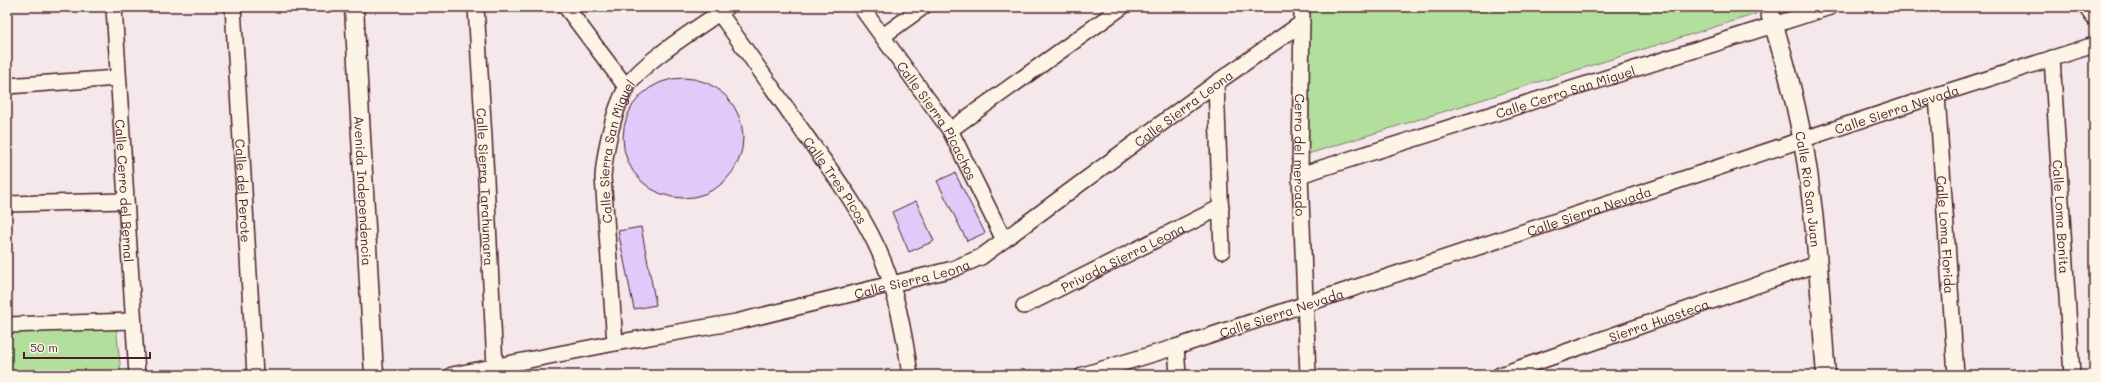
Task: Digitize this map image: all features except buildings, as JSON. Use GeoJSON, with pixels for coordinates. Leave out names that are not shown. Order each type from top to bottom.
{"type":"FeatureCollection","features":[{"type":"Feature","properties":{"kind":"street","name":"Calle Cerro del Bernal"},"geometry":{"type":"LineString","coordinates":[[114,7],[132,321],[137,375]]}},
{"type":"Feature","properties":{"kind":"street","name":"Calle del Perote"},"geometry":{"type":"LineString","coordinates":[[233,7],[256,375]]}},
{"type":"Feature","properties":{"kind":"street","name":"Avenida Independencia"},"geometry":{"type":"LineString","coordinates":[[354,7],[374,375]]}},
{"type":"Feature","properties":{"kind":"street","name":"Calle Sierra Tarahumara"},"geometry":{"type":"LineString","coordinates":[[476,7],[495,367]]}},
{"type":"Feature","properties":{"kind":"street"},"geometry":{"type":"LineString","coordinates":[[566,7],[626,88]]}},
{"type":"Feature","properties":{"kind":"street","name":"Calle Sierra Picachos"},"geometry":{"type":"LineString","coordinates":[[862,7],[950,130],[1004,240]]}},
{"type":"Feature","properties":{"kind":"street"},"geometry":{"type":"LineString","coordinates":[[883,36],[923,7]]}},
{"type":"Feature","properties":{"kind":"street"},"geometry":{"type":"LineString","coordinates":[[950,130],[1122,7]]}},
{"type":"Feature","properties":{"kind":"street","name":"Cerro del mercado"},"geometry":{"type":"LineString","coordinates":[[1302,7],[1300,175],[1308,375]]}},
{"type":"Feature","properties":{"kind":"street","name":"Calle Río San Juan"},"geometry":{"type":"LineString","coordinates":[[1768,7],[1774,24],[1794,102],[1811,196],[1818,264],[1826,375]]}},
{"type":"Feature","properties":{"kind":"street","name":"Calle Cerro San Miguel"},"geometry":{"type":"LineString","coordinates":[[1300,175],[1830,7]]}},
{"type":"Feature","properties":{"kind":"street"},"geometry":{"type":"LineString","coordinates":[[2086,7],[2094,18]]}},
{"type":"Feature","properties":{"kind":"street","name":"Calle Sierra San Miguel"},"geometry":{"type":"LineString","coordinates":[[615,343],[603,177],[604,155],[626,88],[641,71],[660,55],[720,9]]}},
{"type":"Feature","properties":{"kind":"street","name":"Calle Tres Picos"},"geometry":{"type":"LineString","coordinates":[[720,9],[840,183],[867,228],[883,261],[891,284],[906,345],[910,375]]}},
{"type":"Feature","properties":{"kind":"street","name":"Calle Sierra Leona"},"geometry":{"type":"LineString","coordinates":[[452,375],[615,343],[736,322],[953,269],[981,257],[1216,83],[1302,23]]}},
{"type":"Feature","properties":{"kind":"street","name":"Calle Sierra Nevada"},"geometry":{"type":"LineString","coordinates":[[1083,375],[1176,347],[1938,95],[2094,45]]}},
{"type":"Feature","properties":{"kind":"street","name":"Calle Loma Bonita"},"geometry":{"type":"LineString","coordinates":[[2052,58],[2072,375]]}},
{"type":"Feature","properties":{"kind":"street"},"geometry":{"type":"LineString","coordinates":[[7,86],[118,78]]}},
{"type":"Feature","properties":{"kind":"street"},"geometry":{"type":"LineString","coordinates":[[1216,83],[1222,251]]}},
{"type":"Feature","properties":{"kind":"street","name":"Calle Loma Florida"},"geometry":{"type":"LineString","coordinates":[[1938,95],[1956,375]]}},
{"type":"Feature","properties":{"kind":"street"},"geometry":{"type":"LineString","coordinates":[[7,204],[125,201]]}},
{"type":"Feature","properties":{"kind":"street","name":"Privada Sierra Leona"},"geometry":{"type":"LineString","coordinates":[[1024,306],[1221,207]]}},
{"type":"Feature","properties":{"kind":"street","name":"Sierra Huasteca"},"geometry":{"type":"LineString","coordinates":[[1500,375],[1818,264]]}},
{"type":"Feature","properties":{"kind":"street"},"geometry":{"type":"LineString","coordinates":[[7,325],[132,321]]}},
{"type":"Feature","properties":{"kind":"street"},"geometry":{"type":"LineString","coordinates":[[1176,347],[1178,375]]}},
{"type":"Feature","properties":{"kind":"green space"},"geometry":{"type":"Polygon","coordinates":[[[1308,7],[1754,7],[1756,14],[1308,154],[1308,7]]]}},
{"type":"Feature","properties":{"kind":"green space"},"geometry":{"type":"Polygon","coordinates":[[[116,325],[121,375],[7,375],[7,330],[116,325]]]}}]}
